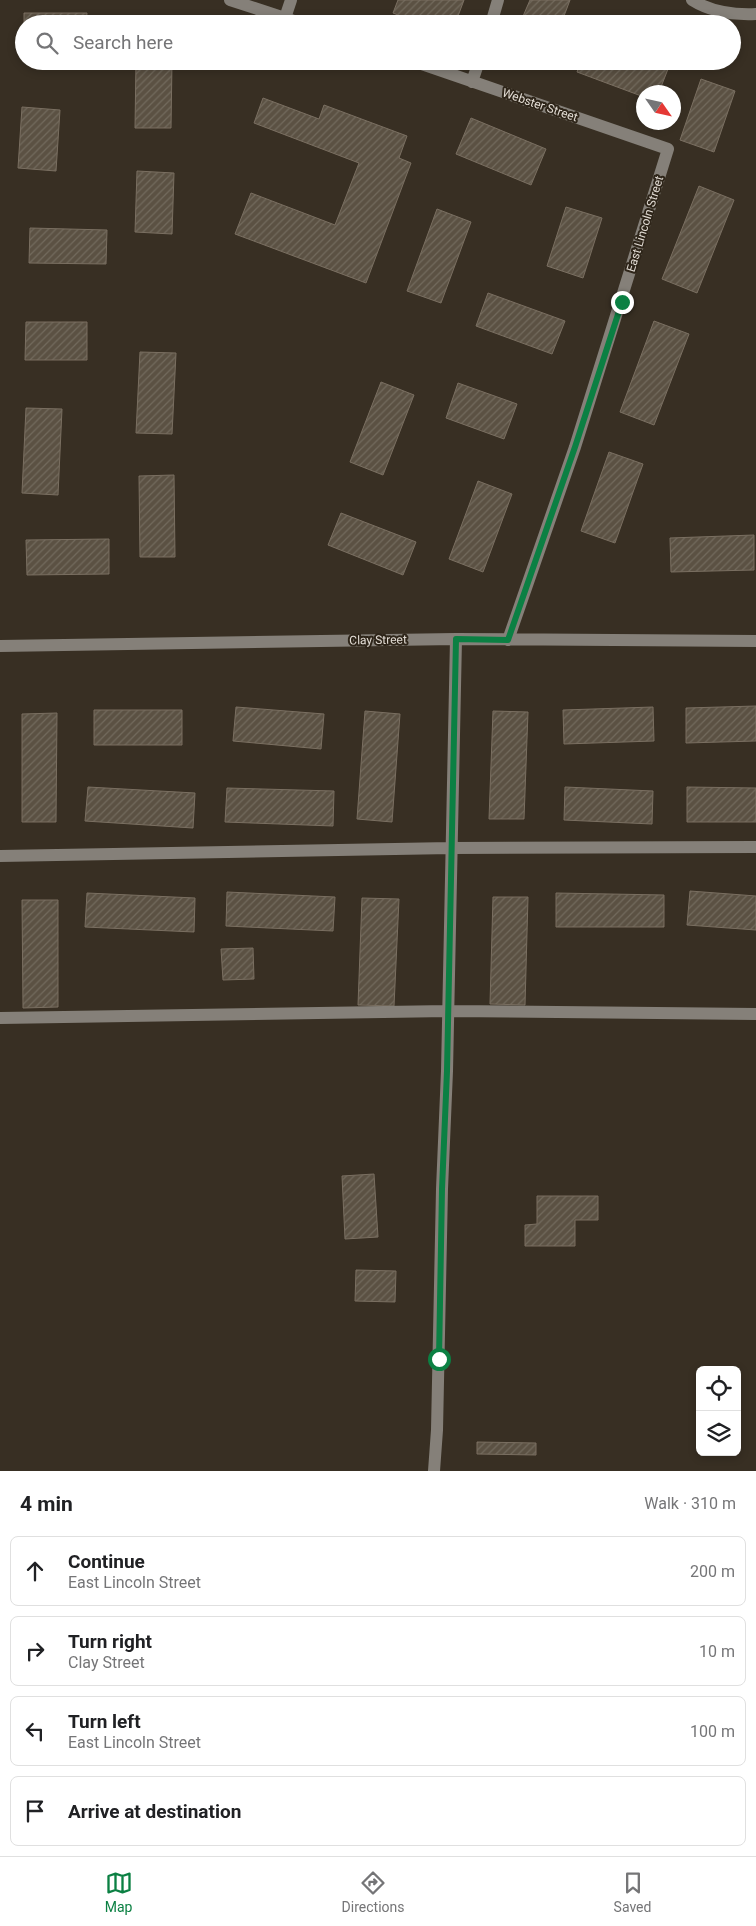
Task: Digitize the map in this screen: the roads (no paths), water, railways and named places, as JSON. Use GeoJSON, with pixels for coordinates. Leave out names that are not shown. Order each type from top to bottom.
{"type":"FeatureCollection","features":[{"type":"Feature","properties":{"kind":"street"},"geometry":{"type":"LineString","coordinates":[[230,0],[276,15]]}},
{"type":"Feature","properties":{"kind":"street"},"geometry":{"type":"LineString","coordinates":[[286,15],[291,0]]}},
{"type":"Feature","properties":{"kind":"street"},"geometry":{"type":"LineString","coordinates":[[494,15],[498,0]]}},
{"type":"Feature","properties":{"kind":"street"},"geometry":{"type":"LineString","coordinates":[[692,0],[704,8],[739,14],[756,14]]}},
{"type":"Feature","properties":{"kind":"street","name":"Webster Street"},"geometry":{"type":"LineString","coordinates":[[438,70],[668,149]]}},
{"type":"Feature","properties":{"kind":"street"},"geometry":{"type":"LineString","coordinates":[[472,82],[476,70]]}},
{"type":"Feature","properties":{"kind":"street","name":"East Lincoln Street"},"geometry":{"type":"LineString","coordinates":[[508,640],[578,438],[668,149]]}},
{"type":"Feature","properties":{"kind":"street"},"geometry":{"type":"LineString","coordinates":[[434,1471],[437,1430],[456,639]]}},
{"type":"Feature","properties":{"kind":"street","name":"Clay Street"},"geometry":{"type":"LineString","coordinates":[[0,646],[456,639],[756,641]]}},
{"type":"Feature","properties":{"kind":"street"},"geometry":{"type":"LineString","coordinates":[[0,856],[451,848],[756,847]]}},
{"type":"Feature","properties":{"kind":"street"},"geometry":{"type":"LineString","coordinates":[[0,1018],[448,1011],[756,1014]]}}]}
